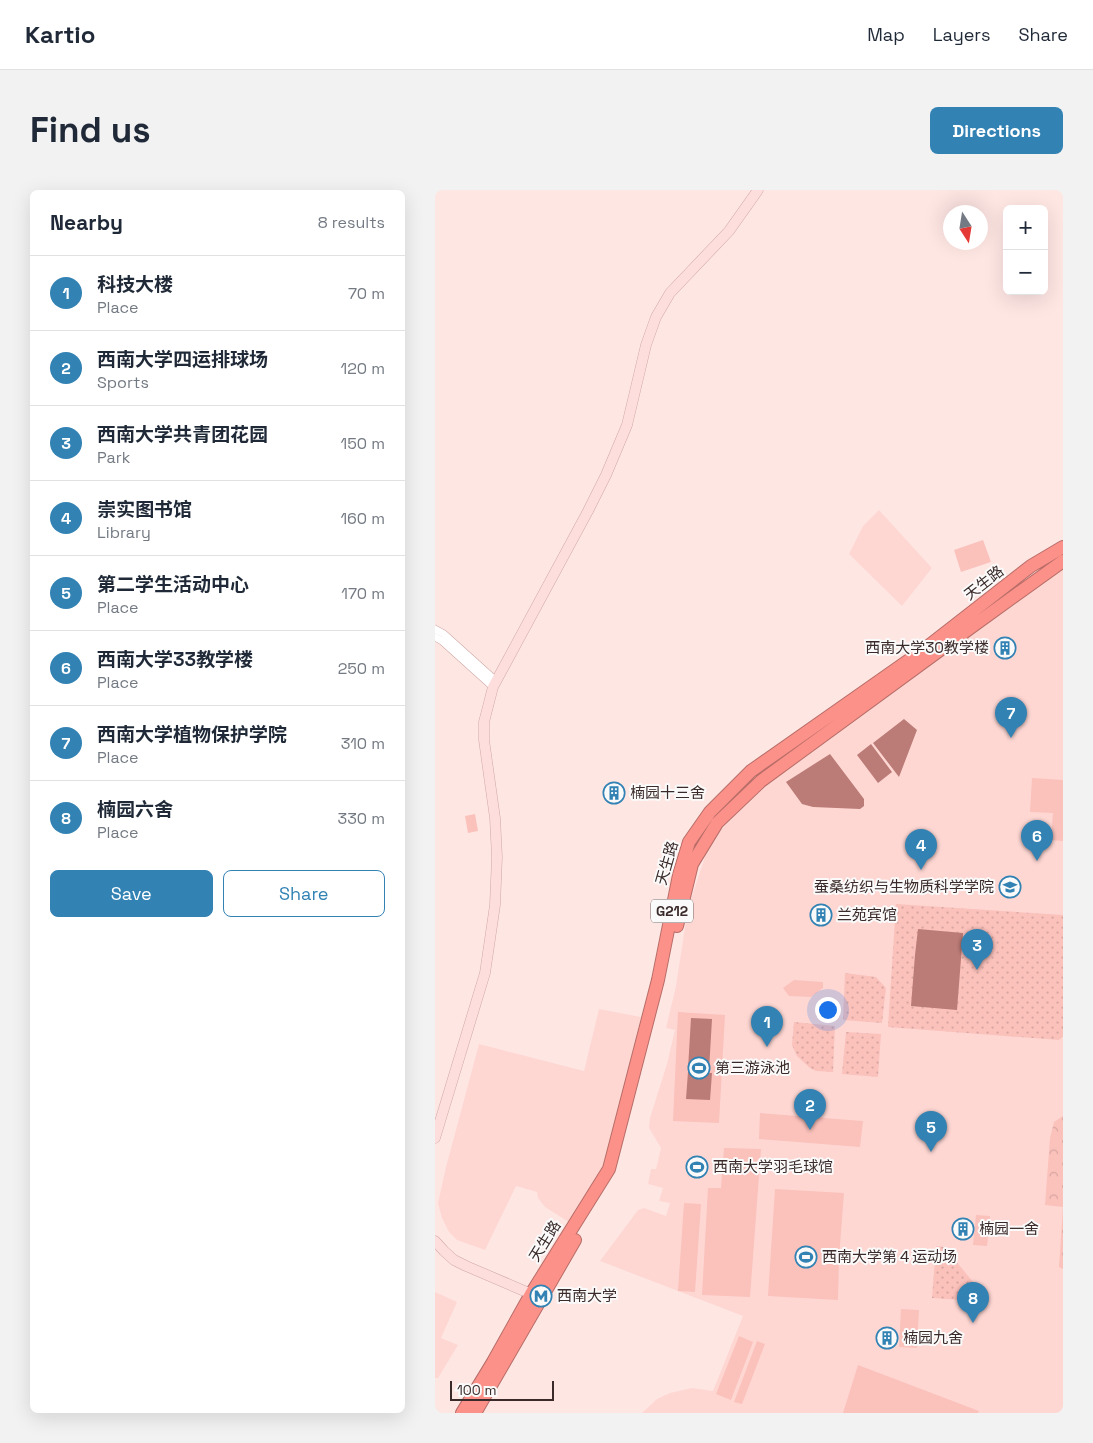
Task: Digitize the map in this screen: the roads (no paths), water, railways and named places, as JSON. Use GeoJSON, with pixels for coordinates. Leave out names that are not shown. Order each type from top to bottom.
{"type":"FeatureCollection","features":[{"type":"Feature","properties":{"kind":"highway","name":"天生路"},"geometry":{"type":"LineString","coordinates":[[475,1413],[536,1296],[609,1169],[658,980],[679,875],[689,842],[710,812],[751,771],[922,652],[1031,566],[1063,547]]}},
{"type":"Feature","properties":{"kind":"highway","name":"天生路"},"geometry":{"type":"LineString","coordinates":[[462,1413],[536,1296],[568,1252],[617,1171],[692,864],[717,823],[761,781],[1063,562]]}},
{"type":"Feature","properties":{"kind":"street"},"geometry":{"type":"LineString","coordinates":[[435,1138],[485,973],[495,905],[497,857],[495,818],[484,740],[484,722],[494,683],[588,512],[606,475],[627,425],[656,317],[670,293],[729,231],[757,190]]}},
{"type":"Feature","properties":{"kind":"street"},"geometry":{"type":"LineString","coordinates":[[435,629],[444,634],[494,683]]}},
{"type":"Feature","properties":{"kind":"street"},"geometry":{"type":"LineString","coordinates":[[435,637],[494,683]]}},
{"type":"Feature","properties":{"kind":"street"},"geometry":{"type":"LineString","coordinates":[[435,1241],[454,1260],[536,1296]]}},
{"type":"Feature","properties":{"kind":"place","name":"西南大学30教学楼"},"geometry":{"type":"Point","coordinates":[1005,648]}},
{"type":"Feature","properties":{"kind":"place","name":"西南大学植物保护学院"},"geometry":{"type":"Point","coordinates":[1011,738]}},
{"type":"Feature","properties":{"kind":"place","name":"楠园十三舍"},"geometry":{"type":"Point","coordinates":[614,793]}},
{"type":"Feature","properties":{"kind":"place","name":"西南大学33教学楼"},"geometry":{"type":"Point","coordinates":[1037,861]}},
{"type":"Feature","properties":{"kind":"place","name":"崇实图书馆"},"geometry":{"type":"Point","coordinates":[921,870]}},
{"type":"Feature","properties":{"kind":"place","name":"蚕桑纺织与生物质科学学院"},"geometry":{"type":"Point","coordinates":[1010,887]}},
{"type":"Feature","properties":{"kind":"place","name":"兰苑宾馆"},"geometry":{"type":"Point","coordinates":[821,915]}},
{"type":"Feature","properties":{"kind":"place","name":"西南大学共青团花园"},"geometry":{"type":"Point","coordinates":[977,970]}},
{"type":"Feature","properties":{"kind":"place","name":"科技大楼"},"geometry":{"type":"Point","coordinates":[767,1047]}},
{"type":"Feature","properties":{"kind":"place","name":"第三游泳池"},"geometry":{"type":"Point","coordinates":[699,1068]}},
{"type":"Feature","properties":{"kind":"place","name":"西南大学四运排球场"},"geometry":{"type":"Point","coordinates":[810,1130]}},
{"type":"Feature","properties":{"kind":"place","name":"第二学生活动中心"},"geometry":{"type":"Point","coordinates":[931,1152]}},
{"type":"Feature","properties":{"kind":"place","name":"西南大学羽毛球馆"},"geometry":{"type":"Point","coordinates":[697,1167]}},
{"type":"Feature","properties":{"kind":"place","name":"楠园一舍"},"geometry":{"type":"Point","coordinates":[963,1229]}},
{"type":"Feature","properties":{"kind":"place","name":"西南大学第４运动场"},"geometry":{"type":"Point","coordinates":[806,1257]}},
{"type":"Feature","properties":{"kind":"place","name":"西南大学"},"geometry":{"type":"Point","coordinates":[541,1296]}},
{"type":"Feature","properties":{"kind":"place","name":"楠园六舍"},"geometry":{"type":"Point","coordinates":[973,1323]}},
{"type":"Feature","properties":{"kind":"place","name":"楠园九舍"},"geometry":{"type":"Point","coordinates":[887,1338]}}]}
